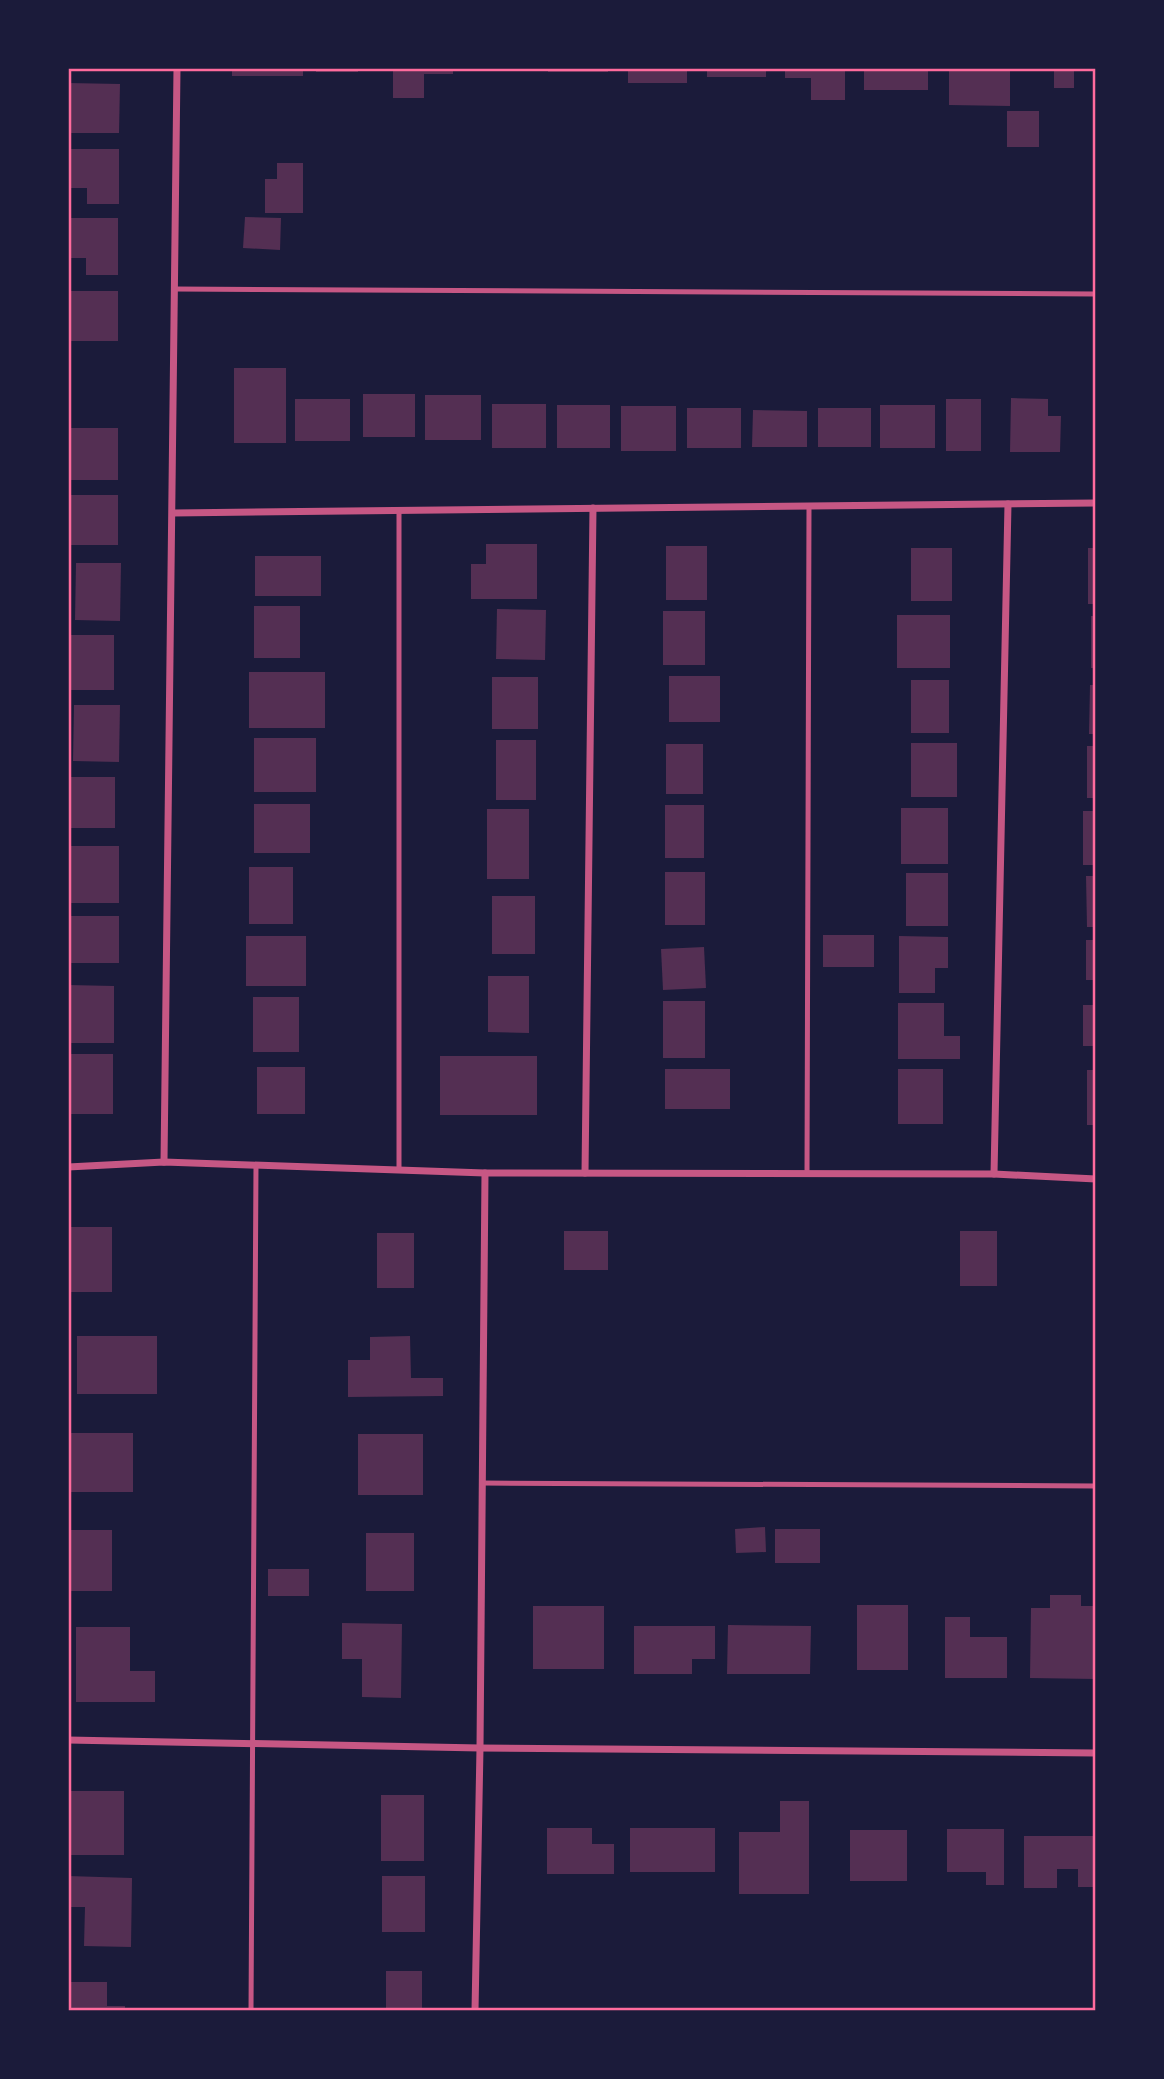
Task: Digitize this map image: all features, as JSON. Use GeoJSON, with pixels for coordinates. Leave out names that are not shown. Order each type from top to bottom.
{"type":"FeatureCollection","features":[{"type":"Feature","properties":{"kind":"street"},"geometry":{"type":"LineString","coordinates":[[164,1162],[177,68]]}},
{"type":"Feature","properties":{"kind":"street"},"geometry":{"type":"LineString","coordinates":[[173,513],[1096,503]]}},
{"type":"Feature","properties":{"kind":"street"},"geometry":{"type":"LineString","coordinates":[[994,1174],[1009,504]]}},
{"type":"Feature","properties":{"kind":"street"},"geometry":{"type":"LineString","coordinates":[[585,1173],[593,508]]}},
{"type":"Feature","properties":{"kind":"street"},"geometry":{"type":"LineString","coordinates":[[68,1167],[164,1162],[485,1173],[994,1174],[1096,1179]]}},
{"type":"Feature","properties":{"kind":"street"},"geometry":{"type":"LineString","coordinates":[[475,2011],[485,1173]]}},
{"type":"Feature","properties":{"kind":"street"},"geometry":{"type":"LineString","coordinates":[[68,1740],[480,1748],[1096,1753]]}},
{"type":"Feature","properties":{"kind":"lane"},"geometry":{"type":"LineString","coordinates":[[175,289],[1096,295]]}},
{"type":"Feature","properties":{"kind":"lane"},"geometry":{"type":"LineString","coordinates":[[807,1173],[809,506]]}},
{"type":"Feature","properties":{"kind":"lane"},"geometry":{"type":"LineString","coordinates":[[399,510],[399,1170]]}},
{"type":"Feature","properties":{"kind":"lane"},"geometry":{"type":"LineString","coordinates":[[251,2011],[256,1165]]}},
{"type":"Feature","properties":{"kind":"lane"},"geometry":{"type":"LineString","coordinates":[[482,1483],[1096,1486]]}},
{"type":"Feature","properties":{"kind":"building"},"geometry":{"type":"Polygon","coordinates":[[[232,68],[303,68],[303,76],[232,76],[232,68]]]}},
{"type":"Feature","properties":{"kind":"building"},"geometry":{"type":"Polygon","coordinates":[[[316,68],[358,68],[358,72],[316,72],[316,68]]]}},
{"type":"Feature","properties":{"kind":"building"},"geometry":{"type":"Polygon","coordinates":[[[393,68],[453,68],[453,74],[424,74],[424,98],[393,98],[393,68]]]}},
{"type":"Feature","properties":{"kind":"building"},"geometry":{"type":"Polygon","coordinates":[[[548,68],[608,68],[608,72],[548,72],[548,68]]]}},
{"type":"Feature","properties":{"kind":"building"},"geometry":{"type":"Polygon","coordinates":[[[628,68],[687,68],[687,83],[628,83],[628,68]]]}},
{"type":"Feature","properties":{"kind":"building"},"geometry":{"type":"Polygon","coordinates":[[[707,68],[766,68],[766,77],[707,77],[707,68]]]}},
{"type":"Feature","properties":{"kind":"building"},"geometry":{"type":"Polygon","coordinates":[[[785,68],[845,68],[845,100],[811,100],[811,78],[785,78],[785,68]]]}},
{"type":"Feature","properties":{"kind":"building"},"geometry":{"type":"Polygon","coordinates":[[[864,68],[928,68],[928,90],[864,90],[864,68]]]}},
{"type":"Feature","properties":{"kind":"building"},"geometry":{"type":"Polygon","coordinates":[[[949,68],[1010,68],[1010,106],[949,105],[949,68]]]}},
{"type":"Feature","properties":{"kind":"building"},"geometry":{"type":"Polygon","coordinates":[[[1054,68],[1074,68],[1074,88],[1054,88],[1054,68]]]}},
{"type":"Feature","properties":{"kind":"building"},"geometry":{"type":"Polygon","coordinates":[[[68,83],[120,84],[119,133],[68,133],[68,83]]]}},
{"type":"Feature","properties":{"kind":"building"},"geometry":{"type":"Polygon","coordinates":[[[1007,111],[1039,111],[1039,147],[1007,147],[1007,111]]]}},
{"type":"Feature","properties":{"kind":"building"},"geometry":{"type":"Polygon","coordinates":[[[68,149],[119,149],[119,204],[87,204],[87,188],[68,188],[68,149]]]}},
{"type":"Feature","properties":{"kind":"building"},"geometry":{"type":"Polygon","coordinates":[[[277,163],[303,163],[303,213],[265,213],[265,179],[277,179],[277,163]]]}},
{"type":"Feature","properties":{"kind":"building"},"geometry":{"type":"Polygon","coordinates":[[[245,217],[281,218],[280,250],[243,248],[245,217]]]}},
{"type":"Feature","properties":{"kind":"building"},"geometry":{"type":"Polygon","coordinates":[[[68,218],[118,218],[118,275],[86,275],[86,258],[68,258],[68,218]]]}},
{"type":"Feature","properties":{"kind":"building"},"geometry":{"type":"Polygon","coordinates":[[[68,291],[118,291],[118,341],[68,341],[68,291]]]}},
{"type":"Feature","properties":{"kind":"building"},"geometry":{"type":"Polygon","coordinates":[[[234,368],[286,368],[286,443],[234,443],[234,368]]]}},
{"type":"Feature","properties":{"kind":"building"},"geometry":{"type":"Polygon","coordinates":[[[363,394],[415,394],[415,437],[363,437],[363,394]]]}},
{"type":"Feature","properties":{"kind":"building"},"geometry":{"type":"Polygon","coordinates":[[[425,395],[481,395],[481,440],[425,440],[425,395]]]}},
{"type":"Feature","properties":{"kind":"building"},"geometry":{"type":"Polygon","coordinates":[[[1011,398],[1048,399],[1048,416],[1061,416],[1060,452],[1010,452],[1011,398]]]}},
{"type":"Feature","properties":{"kind":"building"},"geometry":{"type":"Polygon","coordinates":[[[295,399],[350,399],[350,441],[295,441],[295,399]]]}},
{"type":"Feature","properties":{"kind":"building"},"geometry":{"type":"Polygon","coordinates":[[[946,399],[981,399],[981,451],[946,451],[946,399]]]}},
{"type":"Feature","properties":{"kind":"building"},"geometry":{"type":"Polygon","coordinates":[[[492,404],[546,404],[546,448],[492,448],[492,404]]]}},
{"type":"Feature","properties":{"kind":"building"},"geometry":{"type":"Polygon","coordinates":[[[557,405],[610,405],[610,448],[557,448],[557,405]]]}},
{"type":"Feature","properties":{"kind":"building"},"geometry":{"type":"Polygon","coordinates":[[[880,405],[935,405],[935,448],[880,448],[880,405]]]}},
{"type":"Feature","properties":{"kind":"building"},"geometry":{"type":"Polygon","coordinates":[[[621,406],[676,406],[676,451],[621,451],[621,406]]]}},
{"type":"Feature","properties":{"kind":"building"},"geometry":{"type":"Polygon","coordinates":[[[687,408],[741,408],[741,448],[687,448],[687,408]]]}},
{"type":"Feature","properties":{"kind":"building"},"geometry":{"type":"Polygon","coordinates":[[[818,408],[871,408],[871,447],[818,447],[818,408]]]}},
{"type":"Feature","properties":{"kind":"building"},"geometry":{"type":"Polygon","coordinates":[[[753,410],[807,411],[807,447],[752,447],[753,410]]]}},
{"type":"Feature","properties":{"kind":"building"},"geometry":{"type":"Polygon","coordinates":[[[68,428],[118,428],[118,480],[68,480],[68,428]]]}},
{"type":"Feature","properties":{"kind":"building"},"geometry":{"type":"Polygon","coordinates":[[[68,495],[118,495],[118,545],[68,545],[68,495]]]}},
{"type":"Feature","properties":{"kind":"building"},"geometry":{"type":"Polygon","coordinates":[[[486,544],[537,544],[537,599],[471,599],[471,564],[486,564],[486,544]]]}},
{"type":"Feature","properties":{"kind":"building"},"geometry":{"type":"Polygon","coordinates":[[[666,546],[707,546],[707,600],[666,600],[666,546]]]}},
{"type":"Feature","properties":{"kind":"building"},"geometry":{"type":"Polygon","coordinates":[[[911,548],[952,548],[952,601],[911,601],[911,548]]]}},
{"type":"Feature","properties":{"kind":"building"},"geometry":{"type":"Polygon","coordinates":[[[1088,548],[1096,548],[1096,604],[1088,604],[1088,548]]]}},
{"type":"Feature","properties":{"kind":"building"},"geometry":{"type":"Polygon","coordinates":[[[255,556],[321,556],[321,596],[255,596],[255,556]]]}},
{"type":"Feature","properties":{"kind":"building"},"geometry":{"type":"Polygon","coordinates":[[[76,563],[121,563],[120,621],[75,620],[76,563]]]}},
{"type":"Feature","properties":{"kind":"building"},"geometry":{"type":"Polygon","coordinates":[[[254,606],[300,606],[300,658],[254,658],[254,606]]]}},
{"type":"Feature","properties":{"kind":"building"},"geometry":{"type":"Polygon","coordinates":[[[497,609],[546,610],[545,660],[496,659],[497,609]]]}},
{"type":"Feature","properties":{"kind":"building"},"geometry":{"type":"Polygon","coordinates":[[[663,611],[705,611],[705,665],[663,665],[663,611]]]}},
{"type":"Feature","properties":{"kind":"building"},"geometry":{"type":"Polygon","coordinates":[[[897,615],[950,615],[950,668],[897,668],[897,615]]]}},
{"type":"Feature","properties":{"kind":"building"},"geometry":{"type":"Polygon","coordinates":[[[1091,616],[1096,616],[1096,668],[1091,668],[1091,616]]]}},
{"type":"Feature","properties":{"kind":"building"},"geometry":{"type":"Polygon","coordinates":[[[68,635],[114,635],[114,690],[68,690],[68,635]]]}},
{"type":"Feature","properties":{"kind":"building"},"geometry":{"type":"Polygon","coordinates":[[[249,672],[325,672],[325,728],[249,728],[249,672]]]}},
{"type":"Feature","properties":{"kind":"building"},"geometry":{"type":"Polygon","coordinates":[[[669,676],[720,676],[720,722],[669,722],[669,676]]]}},
{"type":"Feature","properties":{"kind":"building"},"geometry":{"type":"Polygon","coordinates":[[[492,677],[538,677],[538,729],[492,729],[492,677]]]}},
{"type":"Feature","properties":{"kind":"building"},"geometry":{"type":"Polygon","coordinates":[[[911,680],[949,680],[949,733],[911,733],[911,680]]]}},
{"type":"Feature","properties":{"kind":"building"},"geometry":{"type":"Polygon","coordinates":[[[1090,685],[1096,685],[1096,734],[1089,734],[1090,685]]]}},
{"type":"Feature","properties":{"kind":"building"},"geometry":{"type":"Polygon","coordinates":[[[74,705],[120,705],[119,762],[73,761],[74,705]]]}},
{"type":"Feature","properties":{"kind":"building"},"geometry":{"type":"Polygon","coordinates":[[[254,738],[316,738],[316,792],[254,792],[254,738]]]}},
{"type":"Feature","properties":{"kind":"building"},"geometry":{"type":"Polygon","coordinates":[[[496,740],[536,740],[536,800],[496,800],[496,740]]]}},
{"type":"Feature","properties":{"kind":"building"},"geometry":{"type":"Polygon","coordinates":[[[911,743],[957,743],[957,797],[911,797],[911,743]]]}},
{"type":"Feature","properties":{"kind":"building"},"geometry":{"type":"Polygon","coordinates":[[[666,744],[703,744],[703,794],[666,794],[666,744]]]}},
{"type":"Feature","properties":{"kind":"building"},"geometry":{"type":"Polygon","coordinates":[[[1087,746],[1096,746],[1096,798],[1087,798],[1087,746]]]}},
{"type":"Feature","properties":{"kind":"building"},"geometry":{"type":"Polygon","coordinates":[[[68,777],[115,777],[115,828],[68,828],[68,777]]]}},
{"type":"Feature","properties":{"kind":"building"},"geometry":{"type":"Polygon","coordinates":[[[254,804],[310,804],[310,853],[254,853],[254,804]]]}},
{"type":"Feature","properties":{"kind":"building"},"geometry":{"type":"Polygon","coordinates":[[[665,805],[704,805],[704,858],[665,858],[665,805]]]}},
{"type":"Feature","properties":{"kind":"building"},"geometry":{"type":"Polygon","coordinates":[[[901,808],[948,808],[948,864],[901,864],[901,808]]]}},
{"type":"Feature","properties":{"kind":"building"},"geometry":{"type":"Polygon","coordinates":[[[487,809],[529,809],[529,879],[487,879],[487,809]]]}},
{"type":"Feature","properties":{"kind":"building"},"geometry":{"type":"Polygon","coordinates":[[[1083,811],[1096,811],[1096,865],[1083,865],[1083,811]]]}},
{"type":"Feature","properties":{"kind":"building"},"geometry":{"type":"Polygon","coordinates":[[[68,846],[119,846],[119,903],[68,903],[68,846]]]}},
{"type":"Feature","properties":{"kind":"building"},"geometry":{"type":"Polygon","coordinates":[[[249,867],[293,867],[293,924],[249,924],[249,867]]]}},
{"type":"Feature","properties":{"kind":"building"},"geometry":{"type":"Polygon","coordinates":[[[665,872],[705,872],[705,925],[665,925],[665,872]]]}},
{"type":"Feature","properties":{"kind":"building"},"geometry":{"type":"Polygon","coordinates":[[[906,873],[948,873],[948,926],[906,926],[906,873]]]}},
{"type":"Feature","properties":{"kind":"building"},"geometry":{"type":"Polygon","coordinates":[[[1086,876],[1096,876],[1096,927],[1087,927],[1086,876]]]}},
{"type":"Feature","properties":{"kind":"building"},"geometry":{"type":"Polygon","coordinates":[[[492,896],[535,896],[535,954],[492,954],[492,896]]]}},
{"type":"Feature","properties":{"kind":"building"},"geometry":{"type":"Polygon","coordinates":[[[68,916],[119,916],[119,963],[68,963],[68,916]]]}},
{"type":"Feature","properties":{"kind":"building"},"geometry":{"type":"Polygon","coordinates":[[[823,935],[874,935],[874,967],[823,967],[823,935]]]}},
{"type":"Feature","properties":{"kind":"building"},"geometry":{"type":"Polygon","coordinates":[[[246,936],[306,936],[306,986],[246,986],[246,936]]]}},
{"type":"Feature","properties":{"kind":"building"},"geometry":{"type":"Polygon","coordinates":[[[899,936],[948,937],[948,968],[935,968],[935,993],[899,993],[899,936]]]}},
{"type":"Feature","properties":{"kind":"building"},"geometry":{"type":"Polygon","coordinates":[[[1086,940],[1096,940],[1096,980],[1086,980],[1086,940]]]}},
{"type":"Feature","properties":{"kind":"building"},"geometry":{"type":"Polygon","coordinates":[[[704,947],[706,988],[663,990],[661,949],[704,947]]]}},
{"type":"Feature","properties":{"kind":"building"},"geometry":{"type":"Polygon","coordinates":[[[488,976],[529,976],[529,1033],[488,1032],[488,976]]]}},
{"type":"Feature","properties":{"kind":"building"},"geometry":{"type":"Polygon","coordinates":[[[68,985],[114,986],[114,1043],[68,1043],[68,985]]]}},
{"type":"Feature","properties":{"kind":"building"},"geometry":{"type":"Polygon","coordinates":[[[253,997],[299,997],[299,1052],[253,1052],[253,997]]]}},
{"type":"Feature","properties":{"kind":"building"},"geometry":{"type":"Polygon","coordinates":[[[663,1001],[705,1001],[705,1058],[663,1058],[663,1001]]]}},
{"type":"Feature","properties":{"kind":"building"},"geometry":{"type":"Polygon","coordinates":[[[898,1003],[944,1003],[944,1036],[960,1036],[960,1059],[898,1059],[898,1003]]]}},
{"type":"Feature","properties":{"kind":"building"},"geometry":{"type":"Polygon","coordinates":[[[1083,1005],[1096,1005],[1096,1046],[1083,1046],[1083,1005]]]}},
{"type":"Feature","properties":{"kind":"building"},"geometry":{"type":"Polygon","coordinates":[[[69,1054],[113,1054],[113,1114],[69,1114],[69,1054]]]}},
{"type":"Feature","properties":{"kind":"building"},"geometry":{"type":"Polygon","coordinates":[[[440,1056],[537,1056],[537,1115],[440,1115],[440,1056]]]}},
{"type":"Feature","properties":{"kind":"building"},"geometry":{"type":"Polygon","coordinates":[[[257,1067],[305,1067],[305,1114],[257,1114],[257,1067]]]}},
{"type":"Feature","properties":{"kind":"building"},"geometry":{"type":"Polygon","coordinates":[[[665,1069],[730,1069],[730,1109],[665,1109],[665,1069]]]}},
{"type":"Feature","properties":{"kind":"building"},"geometry":{"type":"Polygon","coordinates":[[[898,1069],[943,1069],[943,1124],[898,1124],[898,1069]]]}},
{"type":"Feature","properties":{"kind":"building"},"geometry":{"type":"Polygon","coordinates":[[[1087,1070],[1096,1070],[1096,1125],[1087,1125],[1087,1070]]]}},
{"type":"Feature","properties":{"kind":"building"},"geometry":{"type":"Polygon","coordinates":[[[71,1227],[112,1227],[112,1292],[71,1292],[71,1227]]]}},
{"type":"Feature","properties":{"kind":"building"},"geometry":{"type":"Polygon","coordinates":[[[564,1231],[608,1231],[608,1270],[564,1270],[564,1231]]]}},
{"type":"Feature","properties":{"kind":"building"},"geometry":{"type":"Polygon","coordinates":[[[960,1231],[997,1231],[997,1286],[960,1286],[960,1231]]]}},
{"type":"Feature","properties":{"kind":"building"},"geometry":{"type":"Polygon","coordinates":[[[377,1233],[414,1233],[414,1288],[377,1288],[377,1233]]]}},
{"type":"Feature","properties":{"kind":"building"},"geometry":{"type":"Polygon","coordinates":[[[77,1336],[157,1336],[157,1394],[77,1394],[77,1336]]]}},
{"type":"Feature","properties":{"kind":"building"},"geometry":{"type":"Polygon","coordinates":[[[410,1336],[411,1378],[443,1378],[443,1396],[348,1397],[348,1360],[370,1360],[370,1337],[410,1336]]]}},
{"type":"Feature","properties":{"kind":"building"},"geometry":{"type":"Polygon","coordinates":[[[69,1433],[133,1433],[133,1492],[69,1492],[69,1433]]]}},
{"type":"Feature","properties":{"kind":"building"},"geometry":{"type":"Polygon","coordinates":[[[358,1434],[423,1434],[423,1495],[358,1495],[358,1434]]]}},
{"type":"Feature","properties":{"kind":"building"},"geometry":{"type":"Polygon","coordinates":[[[765,1527],[766,1552],[736,1553],[735,1529],[765,1527]]]}},
{"type":"Feature","properties":{"kind":"building"},"geometry":{"type":"Polygon","coordinates":[[[775,1529],[820,1529],[820,1563],[775,1563],[775,1529]]]}},
{"type":"Feature","properties":{"kind":"building"},"geometry":{"type":"Polygon","coordinates":[[[68,1530],[112,1530],[112,1591],[68,1591],[68,1530]]]}},
{"type":"Feature","properties":{"kind":"building"},"geometry":{"type":"Polygon","coordinates":[[[366,1533],[414,1533],[414,1591],[366,1591],[366,1533]]]}},
{"type":"Feature","properties":{"kind":"building"},"geometry":{"type":"Polygon","coordinates":[[[268,1569],[309,1569],[309,1596],[268,1596],[268,1569]]]}},
{"type":"Feature","properties":{"kind":"building"},"geometry":{"type":"Polygon","coordinates":[[[1050,1595],[1081,1595],[1081,1606],[1096,1606],[1096,1679],[1030,1678],[1031,1608],[1050,1608],[1050,1595]]]}},
{"type":"Feature","properties":{"kind":"building"},"geometry":{"type":"Polygon","coordinates":[[[857,1605],[908,1605],[908,1670],[857,1670],[857,1605]]]}},
{"type":"Feature","properties":{"kind":"building"},"geometry":{"type":"Polygon","coordinates":[[[533,1606],[604,1606],[604,1669],[533,1669],[533,1606]]]}},
{"type":"Feature","properties":{"kind":"building"},"geometry":{"type":"Polygon","coordinates":[[[945,1617],[970,1617],[970,1637],[1007,1637],[1007,1678],[945,1678],[945,1617]]]}},
{"type":"Feature","properties":{"kind":"building"},"geometry":{"type":"Polygon","coordinates":[[[342,1623],[402,1624],[401,1698],[362,1697],[362,1659],[342,1659],[342,1623]]]}},
{"type":"Feature","properties":{"kind":"building"},"geometry":{"type":"Polygon","coordinates":[[[728,1625],[811,1626],[810,1674],[727,1674],[728,1625]]]}},
{"type":"Feature","properties":{"kind":"building"},"geometry":{"type":"Polygon","coordinates":[[[634,1626],[715,1626],[715,1659],[692,1659],[692,1674],[634,1674],[634,1626]]]}},
{"type":"Feature","properties":{"kind":"building"},"geometry":{"type":"Polygon","coordinates":[[[76,1627],[130,1627],[130,1671],[155,1671],[155,1702],[76,1702],[76,1627]]]}},
{"type":"Feature","properties":{"kind":"building"},"geometry":{"type":"Polygon","coordinates":[[[69,1791],[124,1791],[124,1855],[69,1855],[69,1791]]]}},
{"type":"Feature","properties":{"kind":"building"},"geometry":{"type":"Polygon","coordinates":[[[381,1795],[424,1795],[424,1861],[381,1861],[381,1795]]]}},
{"type":"Feature","properties":{"kind":"building"},"geometry":{"type":"Polygon","coordinates":[[[780,1801],[809,1801],[809,1894],[739,1894],[739,1832],[780,1832],[780,1801]]]}},
{"type":"Feature","properties":{"kind":"building"},"geometry":{"type":"Polygon","coordinates":[[[547,1828],[592,1828],[592,1844],[614,1844],[614,1874],[547,1874],[547,1828]]]}},
{"type":"Feature","properties":{"kind":"building"},"geometry":{"type":"Polygon","coordinates":[[[630,1828],[715,1828],[715,1872],[630,1872],[630,1828]]]}},
{"type":"Feature","properties":{"kind":"building"},"geometry":{"type":"Polygon","coordinates":[[[947,1829],[1004,1829],[1004,1885],[986,1885],[986,1872],[947,1872],[947,1829]]]}},
{"type":"Feature","properties":{"kind":"building"},"geometry":{"type":"Polygon","coordinates":[[[850,1830],[907,1830],[907,1881],[850,1881],[850,1830]]]}},
{"type":"Feature","properties":{"kind":"building"},"geometry":{"type":"Polygon","coordinates":[[[1024,1836],[1096,1836],[1096,1887],[1078,1887],[1078,1869],[1057,1869],[1057,1888],[1024,1888],[1024,1836]]]}},
{"type":"Feature","properties":{"kind":"building"},"geometry":{"type":"Polygon","coordinates":[[[68,1876],[132,1878],[131,1947],[84,1946],[85,1907],[68,1907],[68,1876]]]}},
{"type":"Feature","properties":{"kind":"building"},"geometry":{"type":"Polygon","coordinates":[[[382,1876],[425,1876],[425,1932],[382,1932],[382,1876]]]}},
{"type":"Feature","properties":{"kind":"building"},"geometry":{"type":"Polygon","coordinates":[[[386,1971],[422,1971],[422,2011],[386,2011],[386,1971]]]}},
{"type":"Feature","properties":{"kind":"building"},"geometry":{"type":"Polygon","coordinates":[[[69,1982],[107,1982],[107,2006],[125,2006],[125,2011],[69,2011],[69,1982]]]}}]}
